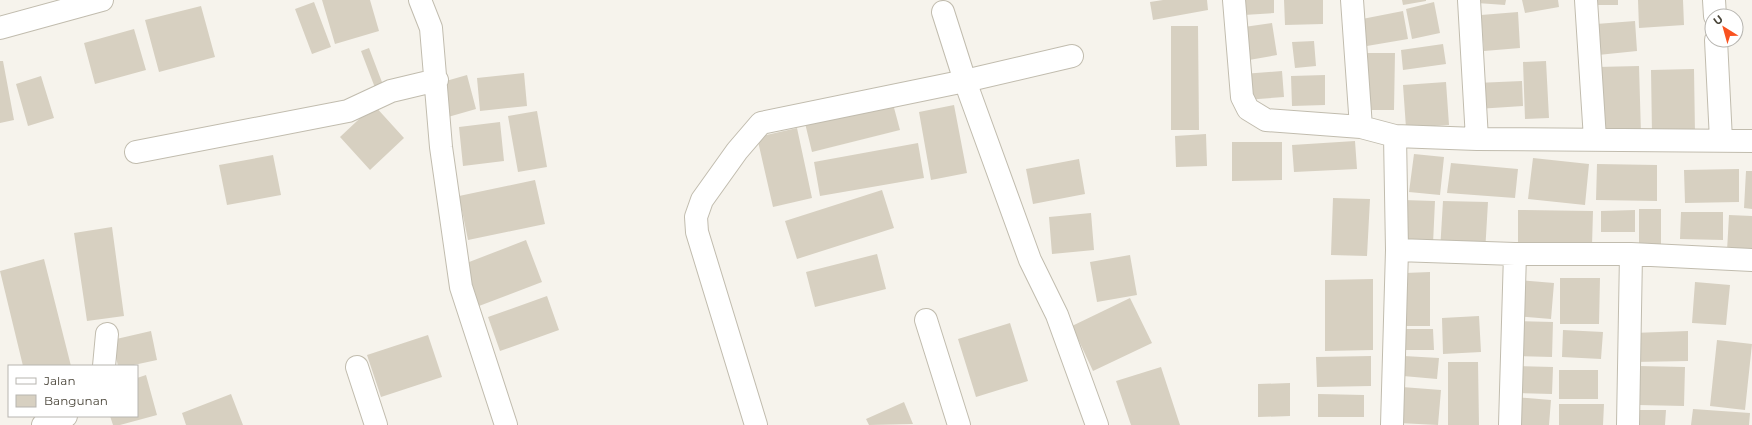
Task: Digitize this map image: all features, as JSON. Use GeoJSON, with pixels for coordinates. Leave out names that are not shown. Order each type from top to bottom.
{"type":"FeatureCollection","features":[{"type":"Feature","properties":{"kind":"street"},"geometry":{"type":"LineString","coordinates":[[0,28],[102,0]]}},
{"type":"Feature","properties":{"kind":"street"},"geometry":{"type":"LineString","coordinates":[[420,0],[431,28],[437,80],[441,147],[461,287],[506,425]]}},
{"type":"Feature","properties":{"kind":"street"},"geometry":{"type":"LineString","coordinates":[[1234,0],[1242,97],[1248,109],[1266,120],[1361,127],[1395,136],[1477,139],[1752,141]]}},
{"type":"Feature","properties":{"kind":"street"},"geometry":{"type":"LineString","coordinates":[[1352,0],[1361,127]]}},
{"type":"Feature","properties":{"kind":"street"},"geometry":{"type":"LineString","coordinates":[[1468,0],[1477,139]]}},
{"type":"Feature","properties":{"kind":"street"},"geometry":{"type":"LineString","coordinates":[[1586,0],[1595,139]]}},
{"type":"Feature","properties":{"kind":"street"},"geometry":{"type":"LineString","coordinates":[[943,12],[965,81],[1030,260],[1057,315],[1097,425]]}},
{"type":"Feature","properties":{"kind":"street"},"geometry":{"type":"LineString","coordinates":[[1716,48],[1720,140]]}},
{"type":"Feature","properties":{"kind":"street"},"geometry":{"type":"LineString","coordinates":[[756,425],[697,232],[696,217],[702,200],[738,151],[761,123],[965,81],[1072,56]]}},
{"type":"Feature","properties":{"kind":"street"},"geometry":{"type":"LineString","coordinates":[[136,152],[348,111],[391,91],[437,80]]}},
{"type":"Feature","properties":{"kind":"street"},"geometry":{"type":"LineString","coordinates":[[1392,425],[1397,250],[1395,136]]}},
{"type":"Feature","properties":{"kind":"street"},"geometry":{"type":"LineString","coordinates":[[1397,250],[1515,254],[1631,254],[1752,260]]}},
{"type":"Feature","properties":{"kind":"street"},"geometry":{"type":"LineString","coordinates":[[1510,425],[1515,254]]}},
{"type":"Feature","properties":{"kind":"street"},"geometry":{"type":"LineString","coordinates":[[1628,425],[1631,254]]}},
{"type":"Feature","properties":{"kind":"street"},"geometry":{"type":"LineString","coordinates":[[926,320],[959,425]]}},
{"type":"Feature","properties":{"kind":"street"},"geometry":{"type":"LineString","coordinates":[[104,365],[107,334]]}},
{"type":"Feature","properties":{"kind":"street"},"geometry":{"type":"LineString","coordinates":[[357,367],[376,425]]}},
{"type":"Feature","properties":{"kind":"street"},"geometry":{"type":"LineString","coordinates":[[43,425],[63,417]]}},
{"type":"Feature","properties":{"kind":"building"},"geometry":{"type":"Polygon","coordinates":[[[322,0],[370,0],[379,31],[335,44],[322,0]]]}},
{"type":"Feature","properties":{"kind":"building"},"geometry":{"type":"Polygon","coordinates":[[[1163,0],[1207,0],[1208,10],[1153,20],[1150,2],[1163,0]]]}},
{"type":"Feature","properties":{"kind":"building"},"geometry":{"type":"Polygon","coordinates":[[[1243,0],[1274,0],[1274,13],[1244,15],[1243,0]]]}},
{"type":"Feature","properties":{"kind":"building"},"geometry":{"type":"Polygon","coordinates":[[[1284,0],[1323,0],[1323,24],[1285,25],[1284,0]]]}},
{"type":"Feature","properties":{"kind":"building"},"geometry":{"type":"Polygon","coordinates":[[[1402,0],[1426,0],[1426,1],[1403,5],[1402,0]]]}},
{"type":"Feature","properties":{"kind":"building"},"geometry":{"type":"Polygon","coordinates":[[[1478,0],[1506,0],[1505,5],[1477,3],[1478,0]]]}},
{"type":"Feature","properties":{"kind":"building"},"geometry":{"type":"Polygon","coordinates":[[[1522,0],[1558,0],[1559,7],[1525,13],[1522,0]]]}},
{"type":"Feature","properties":{"kind":"building"},"geometry":{"type":"Polygon","coordinates":[[[1588,0],[1618,0],[1618,5],[1588,5],[1588,0]]]}},
{"type":"Feature","properties":{"kind":"building"},"geometry":{"type":"Polygon","coordinates":[[[1638,0],[1683,0],[1684,25],[1639,28],[1638,0]]]}},
{"type":"Feature","properties":{"kind":"building"},"geometry":{"type":"Polygon","coordinates":[[[314,2],[331,47],[312,54],[295,9],[314,2]]]}},
{"type":"Feature","properties":{"kind":"building"},"geometry":{"type":"Polygon","coordinates":[[[1434,2],[1440,33],[1412,39],[1406,9],[1434,2]]]}},
{"type":"Feature","properties":{"kind":"building"},"geometry":{"type":"Polygon","coordinates":[[[201,6],[215,57],[159,72],[145,20],[201,6]]]}},
{"type":"Feature","properties":{"kind":"building"},"geometry":{"type":"Polygon","coordinates":[[[1403,11],[1408,39],[1361,47],[1357,20],[1403,11]]]}},
{"type":"Feature","properties":{"kind":"building"},"geometry":{"type":"Polygon","coordinates":[[[1518,12],[1520,48],[1484,51],[1481,15],[1518,12]]]}},
{"type":"Feature","properties":{"kind":"building"},"geometry":{"type":"Polygon","coordinates":[[[1635,21],[1637,51],[1598,55],[1596,24],[1635,21]]]}},
{"type":"Feature","properties":{"kind":"building"},"geometry":{"type":"Polygon","coordinates":[[[1272,23],[1277,55],[1249,60],[1244,27],[1272,23]]]}},
{"type":"Feature","properties":{"kind":"building"},"geometry":{"type":"Polygon","coordinates":[[[1171,26],[1198,26],[1199,130],[1171,130],[1171,26]]]}},
{"type":"Feature","properties":{"kind":"building"},"geometry":{"type":"Polygon","coordinates":[[[134,29],[146,70],[95,84],[84,43],[134,29]]]}},
{"type":"Feature","properties":{"kind":"building"},"geometry":{"type":"Polygon","coordinates":[[[1314,41],[1316,66],[1295,68],[1292,42],[1314,41]]]}},
{"type":"Feature","properties":{"kind":"building"},"geometry":{"type":"Polygon","coordinates":[[[1443,44],[1446,64],[1403,70],[1401,50],[1443,44]]]}},
{"type":"Feature","properties":{"kind":"building"},"geometry":{"type":"Polygon","coordinates":[[[369,48],[385,90],[377,93],[361,51],[369,48]]]}},
{"type":"Feature","properties":{"kind":"building"},"geometry":{"type":"Polygon","coordinates":[[[1367,53],[1395,53],[1394,110],[1366,110],[1367,53]]]}},
{"type":"Feature","properties":{"kind":"building"},"geometry":{"type":"Polygon","coordinates":[[[0,61],[3,61],[14,120],[0,123],[0,61]]]}},
{"type":"Feature","properties":{"kind":"building"},"geometry":{"type":"Polygon","coordinates":[[[1546,61],[1549,118],[1525,119],[1523,62],[1546,61]]]}},
{"type":"Feature","properties":{"kind":"building"},"geometry":{"type":"Polygon","coordinates":[[[1639,66],[1641,134],[1598,135],[1597,67],[1639,66]]]}},
{"type":"Feature","properties":{"kind":"building"},"geometry":{"type":"Polygon","coordinates":[[[1694,69],[1695,134],[1652,135],[1651,70],[1694,69]]]}},
{"type":"Feature","properties":{"kind":"building"},"geometry":{"type":"Polygon","coordinates":[[[1282,71],[1284,97],[1245,100],[1243,74],[1282,71]]]}},
{"type":"Feature","properties":{"kind":"building"},"geometry":{"type":"Polygon","coordinates":[[[524,73],[527,106],[480,111],[477,78],[524,73]]]}},
{"type":"Feature","properties":{"kind":"building"},"geometry":{"type":"Polygon","coordinates":[[[467,75],[476,109],[448,117],[439,83],[467,75]]]}},
{"type":"Feature","properties":{"kind":"building"},"geometry":{"type":"Polygon","coordinates":[[[1325,75],[1325,105],[1292,106],[1291,76],[1325,75]]]}},
{"type":"Feature","properties":{"kind":"building"},"geometry":{"type":"Polygon","coordinates":[[[41,76],[54,118],[28,126],[16,84],[41,76]]]}},
{"type":"Feature","properties":{"kind":"building"},"geometry":{"type":"Polygon","coordinates":[[[1522,81],[1523,106],[1477,109],[1476,83],[1522,81]]]}},
{"type":"Feature","properties":{"kind":"building"},"geometry":{"type":"Polygon","coordinates":[[[1446,82],[1449,125],[1406,128],[1403,85],[1446,82]]]}},
{"type":"Feature","properties":{"kind":"building"},"geometry":{"type":"Polygon","coordinates":[[[893,104],[900,130],[812,152],[804,119],[893,104]]]}},
{"type":"Feature","properties":{"kind":"building"},"geometry":{"type":"Polygon","coordinates":[[[374,105],[404,138],[370,170],[340,137],[374,105]]]}},
{"type":"Feature","properties":{"kind":"building"},"geometry":{"type":"Polygon","coordinates":[[[954,105],[967,173],[931,180],[919,112],[954,105]]]}},
{"type":"Feature","properties":{"kind":"building"},"geometry":{"type":"Polygon","coordinates":[[[537,111],[547,167],[518,172],[508,116],[537,111]]]}},
{"type":"Feature","properties":{"kind":"building"},"geometry":{"type":"Polygon","coordinates":[[[500,122],[504,161],[463,166],[459,127],[500,122]]]}},
{"type":"Feature","properties":{"kind":"building"},"geometry":{"type":"Polygon","coordinates":[[[797,128],[812,198],[773,207],[757,137],[797,128]]]}},
{"type":"Feature","properties":{"kind":"building"},"geometry":{"type":"Polygon","coordinates":[[[1206,134],[1207,166],[1176,167],[1175,136],[1206,134]]]}},
{"type":"Feature","properties":{"kind":"building"},"geometry":{"type":"Polygon","coordinates":[[[1355,141],[1357,169],[1294,172],[1292,145],[1355,141]]]}},
{"type":"Feature","properties":{"kind":"building"},"geometry":{"type":"Polygon","coordinates":[[[1232,142],[1282,142],[1282,180],[1232,181],[1232,142]]]}},
{"type":"Feature","properties":{"kind":"building"},"geometry":{"type":"Polygon","coordinates":[[[918,143],[924,178],[820,196],[814,162],[918,143]]]}},
{"type":"Feature","properties":{"kind":"building"},"geometry":{"type":"Polygon","coordinates":[[[1414,154],[1444,157],[1440,195],[1409,192],[1414,154]]]}},
{"type":"Feature","properties":{"kind":"building"},"geometry":{"type":"Polygon","coordinates":[[[273,155],[281,195],[227,205],[219,165],[273,155]]]}},
{"type":"Feature","properties":{"kind":"building"},"geometry":{"type":"Polygon","coordinates":[[[1533,158],[1589,164],[1585,205],[1528,199],[1533,158]]]}},
{"type":"Feature","properties":{"kind":"building"},"geometry":{"type":"Polygon","coordinates":[[[1079,159],[1085,194],[1033,204],[1026,169],[1079,159]]]}},
{"type":"Feature","properties":{"kind":"building"},"geometry":{"type":"Polygon","coordinates":[[[1451,163],[1518,169],[1515,198],[1447,193],[1451,163]]]}},
{"type":"Feature","properties":{"kind":"building"},"geometry":{"type":"Polygon","coordinates":[[[1597,164],[1657,165],[1657,201],[1596,200],[1597,164]]]}},
{"type":"Feature","properties":{"kind":"building"},"geometry":{"type":"Polygon","coordinates":[[[1739,169],[1739,202],[1685,203],[1684,170],[1739,169]]]}},
{"type":"Feature","properties":{"kind":"building"},"geometry":{"type":"Polygon","coordinates":[[[1746,171],[1752,171],[1752,209],[1744,208],[1746,171]]]}},
{"type":"Feature","properties":{"kind":"building"},"geometry":{"type":"Polygon","coordinates":[[[535,180],[545,224],[468,240],[459,196],[535,180]]]}},
{"type":"Feature","properties":{"kind":"building"},"geometry":{"type":"Polygon","coordinates":[[[882,190],[894,228],[797,259],[785,221],[882,190]]]}},
{"type":"Feature","properties":{"kind":"building"},"geometry":{"type":"Polygon","coordinates":[[[1333,198],[1370,199],[1367,256],[1331,255],[1333,198]]]}},
{"type":"Feature","properties":{"kind":"building"},"geometry":{"type":"Polygon","coordinates":[[[1403,200],[1435,201],[1433,244],[1401,243],[1403,200]]]}},
{"type":"Feature","properties":{"kind":"building"},"geometry":{"type":"Polygon","coordinates":[[[1443,201],[1488,202],[1485,253],[1440,251],[1443,201]]]}},
{"type":"Feature","properties":{"kind":"building"},"geometry":{"type":"Polygon","coordinates":[[[1639,209],[1661,209],[1661,246],[1639,246],[1639,209]]]}},
{"type":"Feature","properties":{"kind":"building"},"geometry":{"type":"Polygon","coordinates":[[[1518,210],[1593,211],[1592,246],[1518,245],[1518,210]]]}},
{"type":"Feature","properties":{"kind":"building"},"geometry":{"type":"Polygon","coordinates":[[[1635,210],[1635,232],[1601,232],[1601,211],[1635,210]]]}},
{"type":"Feature","properties":{"kind":"building"},"geometry":{"type":"Polygon","coordinates":[[[1681,212],[1723,212],[1723,240],[1680,239],[1681,212]]]}},
{"type":"Feature","properties":{"kind":"building"},"geometry":{"type":"Polygon","coordinates":[[[1091,213],[1094,250],[1052,254],[1049,217],[1091,213]]]}},
{"type":"Feature","properties":{"kind":"building"},"geometry":{"type":"Polygon","coordinates":[[[1729,215],[1752,216],[1752,252],[1727,251],[1729,215]]]}},
{"type":"Feature","properties":{"kind":"building"},"geometry":{"type":"Polygon","coordinates":[[[112,227],[124,316],[87,321],[74,233],[112,227]]]}},
{"type":"Feature","properties":{"kind":"building"},"geometry":{"type":"Polygon","coordinates":[[[526,240],[542,282],[479,306],[464,264],[526,240]]]}},
{"type":"Feature","properties":{"kind":"building"},"geometry":{"type":"Polygon","coordinates":[[[877,254],[886,289],[815,307],[806,272],[877,254]]]}},
{"type":"Feature","properties":{"kind":"building"},"geometry":{"type":"Polygon","coordinates":[[[1130,255],[1137,295],[1097,302],[1090,262],[1130,255]]]}},
{"type":"Feature","properties":{"kind":"building"},"geometry":{"type":"Polygon","coordinates":[[[44,259],[71,365],[23,365],[0,271],[44,259]]]}},
{"type":"Feature","properties":{"kind":"building"},"geometry":{"type":"Polygon","coordinates":[[[1430,272],[1430,326],[1405,326],[1405,273],[1430,272]]]}},
{"type":"Feature","properties":{"kind":"building"},"geometry":{"type":"Polygon","coordinates":[[[1560,278],[1600,278],[1599,324],[1560,324],[1560,278]]]}},
{"type":"Feature","properties":{"kind":"building"},"geometry":{"type":"Polygon","coordinates":[[[1373,279],[1373,350],[1325,351],[1325,280],[1373,279]]]}},
{"type":"Feature","properties":{"kind":"building"},"geometry":{"type":"Polygon","coordinates":[[[1517,280],[1554,283],[1551,319],[1514,316],[1517,280]]]}},
{"type":"Feature","properties":{"kind":"building"},"geometry":{"type":"Polygon","coordinates":[[[1695,282],[1730,285],[1726,325],[1692,323],[1695,282]]]}},
{"type":"Feature","properties":{"kind":"building"},"geometry":{"type":"Polygon","coordinates":[[[547,296],[559,330],[500,351],[488,317],[547,296]]]}},
{"type":"Feature","properties":{"kind":"building"},"geometry":{"type":"Polygon","coordinates":[[[1130,298],[1152,343],[1093,371],[1072,326],[1130,298]]]}},
{"type":"Feature","properties":{"kind":"building"},"geometry":{"type":"Polygon","coordinates":[[[1479,316],[1481,352],[1443,354],[1442,318],[1479,316]]]}},
{"type":"Feature","properties":{"kind":"building"},"geometry":{"type":"Polygon","coordinates":[[[1517,321],[1553,322],[1552,357],[1515,356],[1517,321]]]}},
{"type":"Feature","properties":{"kind":"building"},"geometry":{"type":"Polygon","coordinates":[[[1010,323],[1028,381],[976,397],[958,339],[1010,323]]]}},
{"type":"Feature","properties":{"kind":"building"},"geometry":{"type":"Polygon","coordinates":[[[1402,329],[1433,329],[1434,350],[1402,350],[1402,329]]]}},
{"type":"Feature","properties":{"kind":"building"},"geometry":{"type":"Polygon","coordinates":[[[1563,330],[1603,332],[1601,359],[1562,357],[1563,330]]]}},
{"type":"Feature","properties":{"kind":"building"},"geometry":{"type":"Polygon","coordinates":[[[151,331],[157,360],[134,365],[118,365],[112,340],[151,331]]]}},
{"type":"Feature","properties":{"kind":"building"},"geometry":{"type":"Polygon","coordinates":[[[1688,331],[1688,361],[1634,362],[1633,333],[1688,331]]]}},
{"type":"Feature","properties":{"kind":"building"},"geometry":{"type":"Polygon","coordinates":[[[428,335],[442,377],[381,397],[367,355],[428,335]]]}},
{"type":"Feature","properties":{"kind":"building"},"geometry":{"type":"Polygon","coordinates":[[[1717,340],[1752,344],[1745,410],[1710,406],[1717,340]]]}},
{"type":"Feature","properties":{"kind":"building"},"geometry":{"type":"Polygon","coordinates":[[[1371,356],[1371,386],[1317,387],[1316,357],[1371,356]]]}},
{"type":"Feature","properties":{"kind":"building"},"geometry":{"type":"Polygon","coordinates":[[[1404,356],[1439,358],[1437,379],[1403,376],[1404,356]]]}},
{"type":"Feature","properties":{"kind":"building"},"geometry":{"type":"Polygon","coordinates":[[[1448,362],[1478,362],[1479,425],[1448,425],[1448,362]]]}},
{"type":"Feature","properties":{"kind":"building"},"geometry":{"type":"Polygon","coordinates":[[[1516,366],[1553,367],[1552,394],[1515,393],[1516,366]]]}},
{"type":"Feature","properties":{"kind":"building"},"geometry":{"type":"Polygon","coordinates":[[[1638,366],[1685,367],[1684,406],[1638,405],[1638,366]]]}},
{"type":"Feature","properties":{"kind":"building"},"geometry":{"type":"Polygon","coordinates":[[[1161,367],[1180,425],[1131,425],[1116,381],[1161,367]]]}},
{"type":"Feature","properties":{"kind":"building"},"geometry":{"type":"Polygon","coordinates":[[[1559,370],[1598,370],[1598,399],[1559,399],[1559,370]]]}},
{"type":"Feature","properties":{"kind":"building"},"geometry":{"type":"Polygon","coordinates":[[[146,375],[157,415],[120,425],[113,425],[110,417],[138,417],[138,378],[146,375]]]}},
{"type":"Feature","properties":{"kind":"building"},"geometry":{"type":"Polygon","coordinates":[[[1290,383],[1290,416],[1258,417],[1258,384],[1290,383]]]}},
{"type":"Feature","properties":{"kind":"building"},"geometry":{"type":"Polygon","coordinates":[[[1402,387],[1441,390],[1438,425],[1399,423],[1402,387]]]}},
{"type":"Feature","properties":{"kind":"building"},"geometry":{"type":"Polygon","coordinates":[[[231,394],[243,425],[186,425],[182,413],[231,394]]]}},
{"type":"Feature","properties":{"kind":"building"},"geometry":{"type":"Polygon","coordinates":[[[1318,394],[1364,395],[1364,417],[1318,417],[1318,394]]]}},
{"type":"Feature","properties":{"kind":"building"},"geometry":{"type":"Polygon","coordinates":[[[1515,397],[1551,400],[1549,425],[1513,425],[1515,397]]]}},
{"type":"Feature","properties":{"kind":"building"},"geometry":{"type":"Polygon","coordinates":[[[904,402],[913,424],[869,425],[866,419],[904,402]]]}},
{"type":"Feature","properties":{"kind":"building"},"geometry":{"type":"Polygon","coordinates":[[[1559,404],[1604,404],[1603,425],[1559,425],[1559,404]]]}},
{"type":"Feature","properties":{"kind":"building"},"geometry":{"type":"Polygon","coordinates":[[[1693,409],[1750,413],[1749,425],[1691,425],[1693,409]]]}},
{"type":"Feature","properties":{"kind":"building"},"geometry":{"type":"Polygon","coordinates":[[[1639,410],[1666,410],[1665,425],[1639,425],[1639,410]]]}}]}
